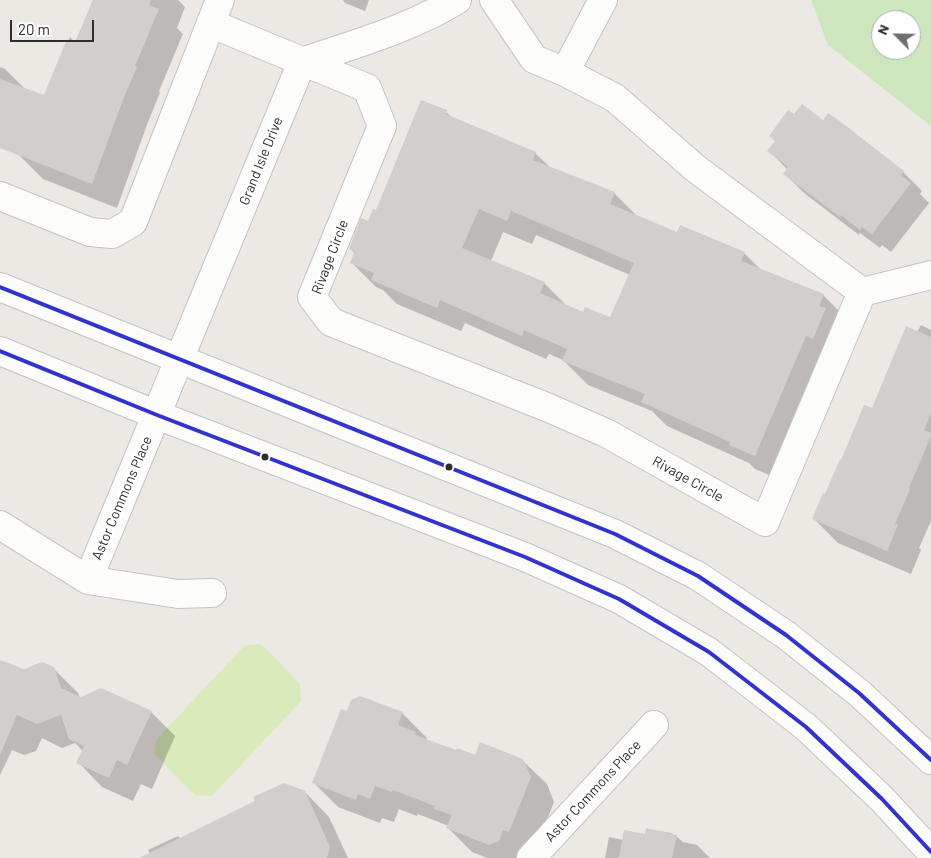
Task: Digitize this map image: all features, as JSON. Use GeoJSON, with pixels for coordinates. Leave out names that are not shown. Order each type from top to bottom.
{"type":"FeatureCollection","features":[{"type":"Feature","properties":{"kind":"street"},"geometry":{"type":"LineString","coordinates":[[302,62],[388,33],[442,9],[457,0]]}},
{"type":"Feature","properties":{"kind":"street"},"geometry":{"type":"LineString","coordinates":[[494,0],[534,59],[566,72],[615,98],[695,168],[862,292],[931,275]]}},
{"type":"Feature","properties":{"kind":"street"},"geometry":{"type":"LineString","coordinates":[[566,72],[603,0]]}},
{"type":"Feature","properties":{"kind":"street","name":"Rivage Circle"},"geometry":{"type":"LineString","coordinates":[[0,196],[90,232],[112,234],[133,222],[216,12],[302,62],[367,88],[382,126],[312,297],[331,322],[549,408],[606,433],[765,522],[862,292]]}},
{"type":"Feature","properties":{"kind":"street","name":"Grand Isle Drive"},"geometry":{"type":"LineString","coordinates":[[157,415],[302,62]]}},
{"type":"Feature","properties":{"kind":"street"},"geometry":{"type":"LineString","coordinates":[[0,287],[616,534],[698,576],[786,635],[859,693],[931,760]]}},
{"type":"Feature","properties":{"kind":"street"},"geometry":{"type":"LineString","coordinates":[[0,351],[157,415],[525,556],[619,599],[709,652],[806,727],[882,799],[931,852]]}},
{"type":"Feature","properties":{"kind":"street","name":"Astor Commons Place"},"geometry":{"type":"LineString","coordinates":[[88,580],[157,415]]}},
{"type":"Feature","properties":{"kind":"street","name":"Astor Commons Place"},"geometry":{"type":"LineString","coordinates":[[0,525],[88,580],[178,594],[212,593]]}},
{"type":"Feature","properties":{"kind":"street","name":"Astor Commons Place"},"geometry":{"type":"LineString","coordinates":[[531,858],[654,725]]}},
{"type":"Feature","properties":{"kind":"green space"},"geometry":{"type":"Polygon","coordinates":[[[811,0],[931,0],[931,126],[828,45],[811,0]]]}},
{"type":"Feature","properties":{"kind":"green space"},"geometry":{"type":"Polygon","coordinates":[[[261,644],[300,684],[301,701],[212,796],[195,795],[154,754],[156,740],[245,645],[261,644]]]}},
{"type":"Feature","properties":{"kind":"building"},"geometry":{"type":"Polygon","coordinates":[[[93,0],[151,0],[149,5],[159,9],[135,66],[137,67],[92,184],[0,148],[0,79],[44,95],[67,39],[75,42],[93,0]]]}},
{"type":"Feature","properties":{"kind":"building"},"geometry":{"type":"Polygon","coordinates":[[[421,100],[447,110],[446,114],[536,152],[533,160],[615,192],[610,204],[677,232],[680,225],[745,252],[741,261],[824,294],[819,306],[826,308],[813,339],[806,336],[755,456],[729,445],[730,442],[641,402],[645,394],[562,361],[567,349],[524,330],[522,336],[440,300],[437,308],[371,280],[374,273],[350,263],[355,251],[349,249],[361,218],[368,221],[373,209],[376,210],[421,100]],[[479,209],[462,248],[545,282],[540,293],[583,312],[585,307],[610,317],[634,263],[511,211],[507,221],[479,209]]]}},
{"type":"Feature","properties":{"kind":"building"},"geometry":{"type":"Polygon","coordinates":[[[802,104],[823,120],[828,113],[837,119],[904,171],[901,175],[911,183],[872,234],[862,227],[860,230],[841,215],[840,217],[783,174],[788,167],[767,151],[775,141],[769,136],[788,110],[794,114],[802,104]]]}},
{"type":"Feature","properties":{"kind":"building"},"geometry":{"type":"Polygon","coordinates":[[[906,326],[931,337],[931,413],[924,430],[931,433],[931,436],[895,524],[898,525],[887,551],[812,519],[823,493],[825,494],[841,460],[864,405],[872,408],[906,326]]]}},
{"type":"Feature","properties":{"kind":"building"},"geometry":{"type":"Polygon","coordinates":[[[0,660],[24,669],[42,662],[54,667],[61,688],[81,697],[101,688],[152,711],[127,765],[117,760],[109,778],[76,763],[84,746],[69,739],[61,715],[37,724],[17,715],[0,755],[0,660]]]}},
{"type":"Feature","properties":{"kind":"building"},"geometry":{"type":"Polygon","coordinates":[[[360,696],[403,712],[398,725],[416,732],[415,735],[475,755],[480,742],[523,759],[531,777],[509,832],[503,830],[499,841],[489,845],[446,828],[452,815],[434,809],[435,806],[393,790],[392,792],[375,786],[370,799],[358,794],[356,800],[312,783],[341,709],[347,711],[351,700],[360,696]]]}},
{"type":"Feature","properties":{"kind":"building"},"geometry":{"type":"Polygon","coordinates":[[[284,783],[305,791],[330,847],[327,858],[139,858],[255,801],[253,797],[284,783]]]}},
{"type":"Feature","properties":{"kind":"building"},"geometry":{"type":"Polygon","coordinates":[[[646,828],[677,835],[672,858],[619,858],[624,830],[645,834],[646,828]]]}},
{"type":"Feature","properties":{"kind":"transit line"},"geometry":{"type":"LineString","coordinates":[[0,287],[615,534],[698,576],[786,635],[859,693],[931,760]]}},
{"type":"Feature","properties":{"kind":"transit line"},"geometry":{"type":"LineString","coordinates":[[0,351],[157,415],[525,557],[619,599],[709,652],[806,727],[882,799],[931,852]]}}]}
